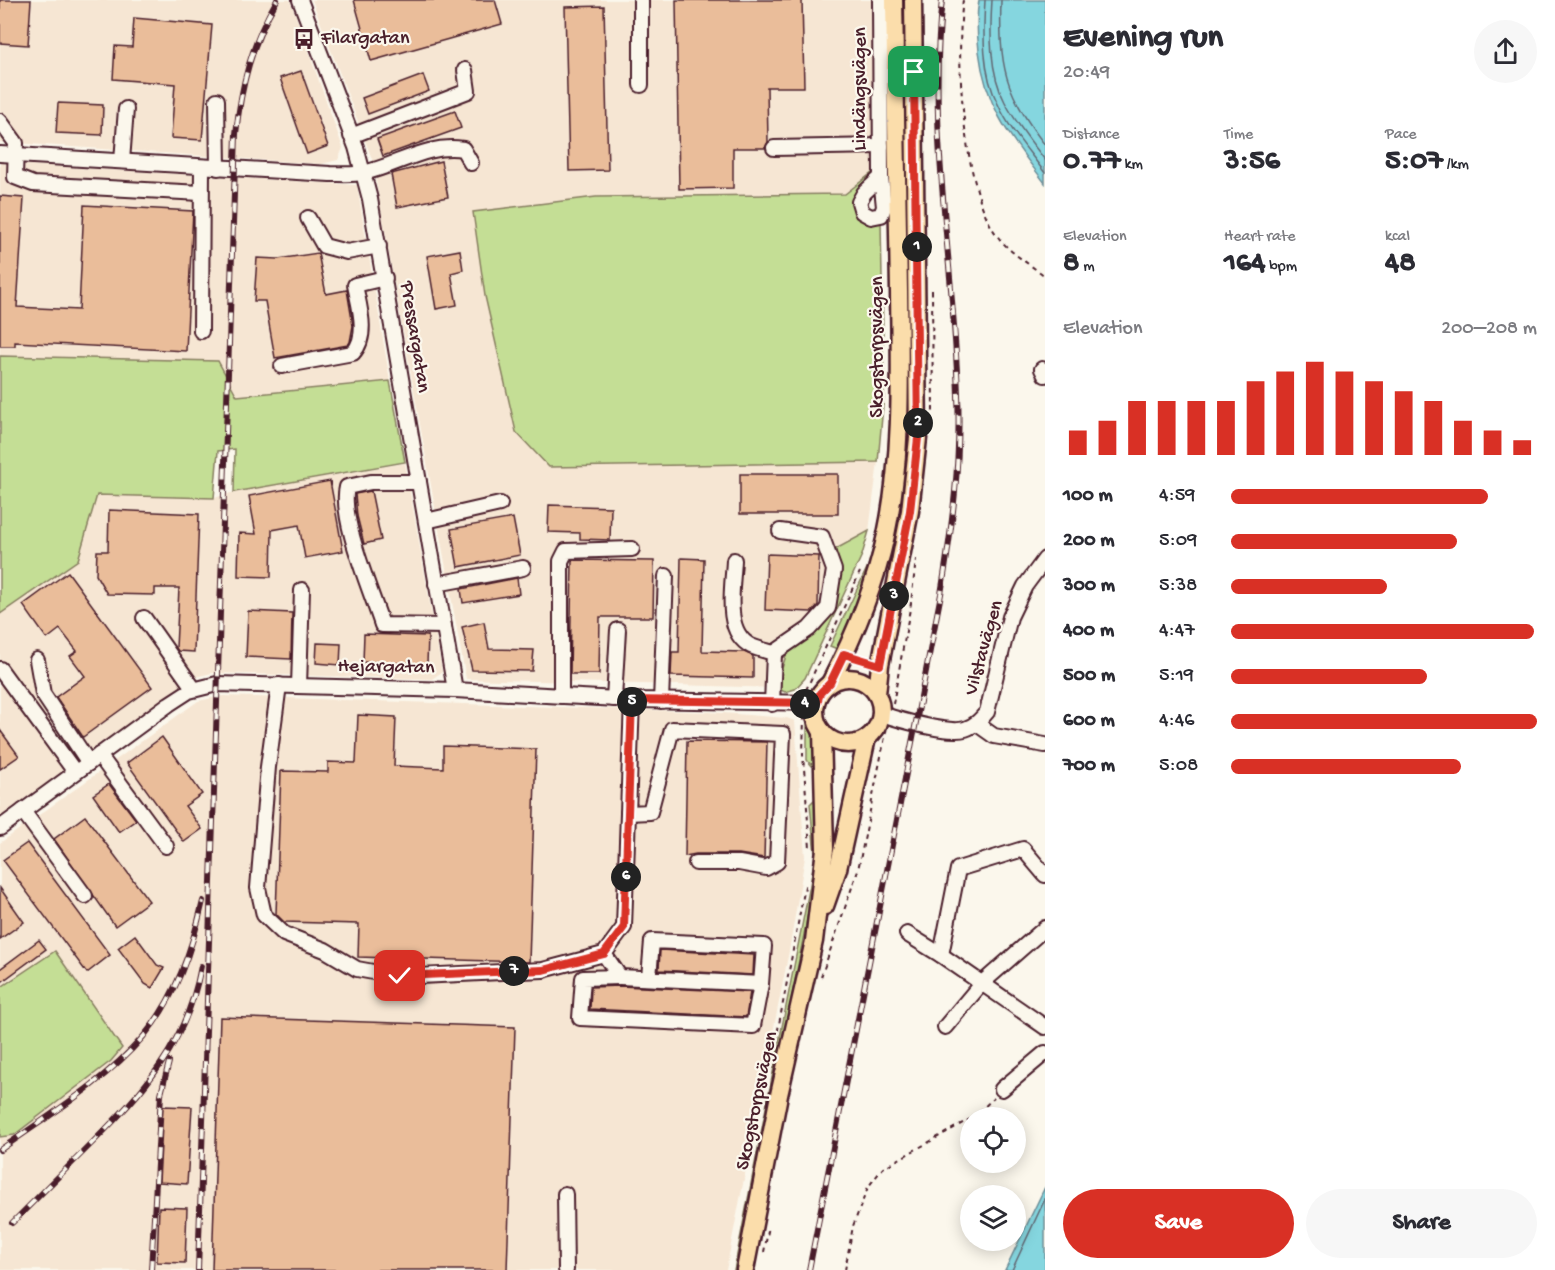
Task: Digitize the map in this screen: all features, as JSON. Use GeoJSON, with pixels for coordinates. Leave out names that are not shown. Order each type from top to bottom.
{"type":"FeatureCollection","features":[{"type":"Feature","properties":{"kind":"main road","name":"Skogstorpsvägen"},"geometry":{"type":"LineString","coordinates":[[830,683],[877,570],[893,496],[898,449],[900,356],[894,0]]}},
{"type":"Feature","properties":{"kind":"main road","name":"Skogstorpsvägen"},"geometry":{"type":"LineString","coordinates":[[877,694],[880,665],[910,511],[918,438],[913,0]]}},
{"type":"Feature","properties":{"kind":"main road"},"geometry":{"type":"LineString","coordinates":[[841,678],[853,678],[869,684],[877,694],[886,716],[867,738],[844,743],[831,739],[822,731],[816,717],[817,703],[820,693],[830,683],[841,678]]}},
{"type":"Feature","properties":{"kind":"main road","name":"Skogstorpsvägen"},"geometry":{"type":"LineString","coordinates":[[814,941],[825,849],[822,731]]}},
{"type":"Feature","properties":{"kind":"main road","name":"Skogstorpsvägen"},"geometry":{"type":"LineString","coordinates":[[745,1270],[779,1095],[814,941],[838,869],[867,738]]}},
{"type":"Feature","properties":{"kind":"street","name":"Pressargatan"},"geometry":{"type":"LineString","coordinates":[[300,0],[363,173],[385,278],[455,690]]}},
{"type":"Feature","properties":{"kind":"street"},"geometry":{"type":"LineString","coordinates":[[641,0],[641,86]]}},
{"type":"Feature","properties":{"kind":"street","name":"Lindängsvägen"},"geometry":{"type":"LineString","coordinates":[[880,0],[881,177]]}},
{"type":"Feature","properties":{"kind":"street"},"geometry":{"type":"LineString","coordinates":[[351,136],[468,91],[465,70]]}},
{"type":"Feature","properties":{"kind":"street"},"geometry":{"type":"LineString","coordinates":[[217,100],[218,168]]}},
{"type":"Feature","properties":{"kind":"street"},"geometry":{"type":"LineString","coordinates":[[122,161],[126,109]]}},
{"type":"Feature","properties":{"kind":"street"},"geometry":{"type":"LineString","coordinates":[[0,121],[16,143],[7,154]]}},
{"type":"Feature","properties":{"kind":"street"},"geometry":{"type":"LineString","coordinates":[[7,154],[330,174],[363,173],[409,156],[448,146],[463,148],[471,163]]}},
{"type":"Feature","properties":{"kind":"street"},"geometry":{"type":"LineString","coordinates":[[774,148],[881,146]]}},
{"type":"Feature","properties":{"kind":"street"},"geometry":{"type":"LineString","coordinates":[[7,154],[15,177],[33,184],[201,193]]}},
{"type":"Feature","properties":{"kind":"street"},"geometry":{"type":"LineString","coordinates":[[201,167],[201,332]]}},
{"type":"Feature","properties":{"kind":"street"},"geometry":{"type":"LineString","coordinates":[[308,218],[324,246],[347,252],[379,246]]}},
{"type":"Feature","properties":{"kind":"street"},"geometry":{"type":"LineString","coordinates":[[282,366],[353,353],[360,345],[361,329],[355,285],[385,278]]}},
{"type":"Feature","properties":{"kind":"street"},"geometry":{"type":"LineString","coordinates":[[419,482],[371,482],[347,487],[344,497],[355,551],[382,625],[444,626]]}},
{"type":"Feature","properties":{"kind":"street"},"geometry":{"type":"LineString","coordinates":[[426,521],[500,504]]}},
{"type":"Feature","properties":{"kind":"street"},"geometry":{"type":"LineString","coordinates":[[774,654],[809,629],[828,608],[834,570],[822,537],[780,531]]}},
{"type":"Feature","properties":{"kind":"street"},"geometry":{"type":"LineString","coordinates":[[561,696],[561,561],[566,551],[632,549]]}},
{"type":"Feature","properties":{"kind":"street","name":"Vilstavägen"},"geometry":{"type":"LineString","coordinates":[[886,716],[958,731],[977,724],[987,712],[1010,617],[1025,586],[1045,559]]}},
{"type":"Feature","properties":{"kind":"street"},"geometry":{"type":"LineString","coordinates":[[734,560],[732,600],[736,631],[750,645],[774,654]]}},
{"type":"Feature","properties":{"kind":"street"},"geometry":{"type":"LineString","coordinates":[[436,584],[523,568]]}},
{"type":"Feature","properties":{"kind":"street"},"geometry":{"type":"LineString","coordinates":[[661,701],[666,576]]}},
{"type":"Feature","properties":{"kind":"street"},"geometry":{"type":"LineString","coordinates":[[298,686],[302,590]]}},
{"type":"Feature","properties":{"kind":"street"},"geometry":{"type":"LineString","coordinates":[[144,618],[194,689]]}},
{"type":"Feature","properties":{"kind":"street"},"geometry":{"type":"LineString","coordinates":[[614,699],[618,630]]}},
{"type":"Feature","properties":{"kind":"street"},"geometry":{"type":"LineString","coordinates":[[772,704],[774,654]]}},
{"type":"Feature","properties":{"kind":"street"},"geometry":{"type":"LineString","coordinates":[[37,660],[43,694],[166,846]]}},
{"type":"Feature","properties":{"kind":"street"},"geometry":{"type":"LineString","coordinates":[[0,669],[75,772]]}},
{"type":"Feature","properties":{"kind":"street","name":"Hejargatan"},"geometry":{"type":"LineString","coordinates":[[0,828],[169,704],[194,689],[216,684],[455,690],[661,701],[817,703]]}},
{"type":"Feature","properties":{"kind":"street"},"geometry":{"type":"LineString","coordinates":[[279,685],[268,767],[258,888],[264,915],[284,934],[325,950],[357,969],[400,976],[543,970],[604,954],[624,927],[632,700]]}},
{"type":"Feature","properties":{"kind":"street"},"geometry":{"type":"LineString","coordinates":[[977,724],[994,736],[1045,745]]}},
{"type":"Feature","properties":{"kind":"street"},"geometry":{"type":"LineString","coordinates":[[628,813],[650,812],[672,729],[783,734],[777,862],[765,868],[739,862],[696,863]]}},
{"type":"Feature","properties":{"kind":"street"},"geometry":{"type":"LineString","coordinates":[[23,811],[85,896]]}},
{"type":"Feature","properties":{"kind":"street"},"geometry":{"type":"LineString","coordinates":[[941,955],[958,869],[1023,849],[1045,875]]}},
{"type":"Feature","properties":{"kind":"street"},"geometry":{"type":"LineString","coordinates":[[945,1027],[981,984],[1045,928]]}},
{"type":"Feature","properties":{"kind":"street"},"geometry":{"type":"LineString","coordinates":[[907,934],[1045,1027]]}},
{"type":"Feature","properties":{"kind":"street"},"geometry":{"type":"LineString","coordinates":[[649,978],[652,941],[764,946],[761,984],[753,1026],[579,1018],[583,978],[620,977],[761,984]]}},
{"type":"Feature","properties":{"kind":"street"},"geometry":{"type":"LineString","coordinates":[[604,954],[620,977]]}},
{"type":"Feature","properties":{"kind":"street"},"geometry":{"type":"LineString","coordinates":[[1002,1089],[1045,1053]]}},
{"type":"Feature","properties":{"kind":"street"},"geometry":{"type":"LineString","coordinates":[[565,1194],[566,1270]]}},
{"type":"Feature","properties":{"kind":"path"},"geometry":{"type":"LineString","coordinates":[[963,0],[961,69],[967,132],[977,193],[987,219],[1000,240],[1045,276]]}},
{"type":"Feature","properties":{"kind":"path"},"geometry":{"type":"LineString","coordinates":[[844,654],[880,665]]}},
{"type":"Feature","properties":{"kind":"path"},"geometry":{"type":"LineString","coordinates":[[821,978],[858,870],[886,716]]}},
{"type":"Feature","properties":{"kind":"path"},"geometry":{"type":"LineString","coordinates":[[983,1107],[1002,1089]]}},
{"type":"Feature","properties":{"kind":"path"},"geometry":{"type":"LineString","coordinates":[[845,1270],[854,1226],[868,1188],[883,1168],[960,1124]]}},
{"type":"Feature","properties":{"kind":"path"},"geometry":{"type":"LineString","coordinates":[[762,1261],[770,1219]]}},
{"type":"Feature","properties":{"kind":"shaded area"},"geometry":{"type":"Polygon","coordinates":[[[0,0],[290,0],[343,148],[338,160],[321,164],[0,142],[0,0]]]}},
{"type":"Feature","properties":{"kind":"shaded area"},"geometry":{"type":"Polygon","coordinates":[[[312,0],[872,0],[876,150],[873,172],[845,194],[596,197],[473,212],[549,467],[878,462],[869,531],[836,549],[837,581],[831,611],[820,630],[787,652],[776,688],[466,679],[372,159],[312,0]]]}},
{"type":"Feature","properties":{"kind":"shaded area"},"geometry":{"type":"Polygon","coordinates":[[[0,163],[357,185],[390,381],[237,396],[217,361],[0,356],[0,163]]]}},
{"type":"Feature","properties":{"kind":"shaded area"},"geometry":{"type":"Polygon","coordinates":[[[405,463],[442,672],[432,679],[212,673],[199,676],[171,693],[0,819],[0,614],[78,560],[97,495],[214,498],[234,492],[405,463]]]}},
{"type":"Feature","properties":{"kind":"shaded area"},"geometry":{"type":"Polygon","coordinates":[[[223,696],[709,712],[787,718],[795,721],[805,857],[789,951],[726,1270],[0,1270],[0,843],[198,701],[223,696]]]}},
{"type":"Feature","properties":{"kind":"green space"},"geometry":{"type":"Polygon","coordinates":[[[888,93],[895,425],[891,476],[876,552],[842,651],[830,646],[868,566],[877,535],[885,492],[892,392],[888,93]]]}},
{"type":"Feature","properties":{"kind":"green space"},"geometry":{"type":"Polygon","coordinates":[[[873,172],[858,192],[854,204],[860,217],[868,224],[881,222],[884,394],[878,462],[549,467],[516,432],[485,296],[473,212],[596,197],[845,194],[873,172]]]}},
{"type":"Feature","properties":{"kind":"green space"},"geometry":{"type":"Polygon","coordinates":[[[0,356],[218,361],[237,396],[390,381],[405,462],[234,492],[235,449],[218,451],[214,498],[97,495],[78,560],[0,614],[0,356]]]}},
{"type":"Feature","properties":{"kind":"green space"},"geometry":{"type":"Polygon","coordinates":[[[869,531],[862,555],[805,678],[795,689],[785,692],[776,688],[787,652],[820,630],[831,611],[837,581],[836,549],[869,531]]]}},
{"type":"Feature","properties":{"kind":"green space"},"geometry":{"type":"Polygon","coordinates":[[[807,722],[814,735],[816,765],[812,766],[807,760],[807,722]]]}},
{"type":"Feature","properties":{"kind":"green space"},"geometry":{"type":"Polygon","coordinates":[[[816,798],[817,856],[810,904],[738,1270],[734,1270],[810,885],[815,854],[810,804],[816,798]]]}},
{"type":"Feature","properties":{"kind":"green space"},"geometry":{"type":"Polygon","coordinates":[[[55,951],[122,1048],[111,1061],[14,1135],[0,1137],[0,988],[55,951]]]}},
{"type":"Feature","properties":{"kind":"water"},"geometry":{"type":"Polygon","coordinates":[[[979,0],[1045,0],[1045,183],[1011,137],[987,90],[978,45],[979,0]]]}},
{"type":"Feature","properties":{"kind":"water"},"geometry":{"type":"Polygon","coordinates":[[[1045,1187],[1045,1270],[1005,1270],[1014,1251],[1026,1251],[1026,1226],[1045,1187]]]}},
{"type":"Feature","properties":{"kind":"building"},"geometry":{"type":"Polygon","coordinates":[[[0,0],[31,0],[28,45],[0,43],[0,0]]]}},
{"type":"Feature","properties":{"kind":"building"},"geometry":{"type":"Polygon","coordinates":[[[354,0],[495,0],[502,24],[371,61],[354,0]]]}},
{"type":"Feature","properties":{"kind":"building"},"geometry":{"type":"Polygon","coordinates":[[[676,0],[802,0],[804,87],[767,87],[768,142],[765,148],[733,148],[733,188],[679,189],[676,0]]]}},
{"type":"Feature","properties":{"kind":"building"},"geometry":{"type":"Polygon","coordinates":[[[604,6],[608,170],[569,171],[565,7],[604,6]]]}},
{"type":"Feature","properties":{"kind":"building"},"geometry":{"type":"Polygon","coordinates":[[[134,18],[212,25],[202,140],[171,138],[175,84],[113,79],[115,46],[132,47],[134,18]]]}},
{"type":"Feature","properties":{"kind":"building"},"geometry":{"type":"Polygon","coordinates":[[[301,71],[328,146],[307,154],[280,78],[301,71]]]}},
{"type":"Feature","properties":{"kind":"building"},"geometry":{"type":"Polygon","coordinates":[[[423,75],[429,91],[368,114],[362,98],[423,75]]]}},
{"type":"Feature","properties":{"kind":"building"},"geometry":{"type":"Polygon","coordinates":[[[58,103],[103,105],[102,135],[56,133],[58,103]]]}},
{"type":"Feature","properties":{"kind":"building"},"geometry":{"type":"Polygon","coordinates":[[[455,111],[461,128],[383,156],[377,139],[455,111]]]}},
{"type":"Feature","properties":{"kind":"building"},"geometry":{"type":"Polygon","coordinates":[[[441,161],[448,197],[397,207],[391,174],[441,161]]]}},
{"type":"Feature","properties":{"kind":"building"},"geometry":{"type":"Polygon","coordinates":[[[0,196],[24,198],[17,307],[79,310],[84,205],[193,211],[186,351],[15,342],[15,346],[0,346],[0,196]]]}},
{"type":"Feature","properties":{"kind":"building"},"geometry":{"type":"Polygon","coordinates":[[[460,250],[463,270],[451,273],[457,305],[436,309],[427,256],[460,250]]]}},
{"type":"Feature","properties":{"kind":"building"},"geometry":{"type":"Polygon","coordinates":[[[318,253],[326,294],[347,290],[353,326],[350,342],[348,345],[275,358],[265,301],[254,301],[257,258],[278,259],[318,253]]]}},
{"type":"Feature","properties":{"kind":"building"},"geometry":{"type":"Polygon","coordinates":[[[740,474],[838,474],[838,514],[740,514],[740,474]]]}},
{"type":"Feature","properties":{"kind":"building"},"geometry":{"type":"Polygon","coordinates":[[[330,481],[343,551],[305,558],[299,525],[272,530],[271,577],[238,576],[239,533],[256,534],[249,496],[330,481]]]}},
{"type":"Feature","properties":{"kind":"building"},"geometry":{"type":"Polygon","coordinates":[[[371,491],[381,540],[364,544],[357,516],[355,494],[371,491]]]}},
{"type":"Feature","properties":{"kind":"building"},"geometry":{"type":"Polygon","coordinates":[[[549,505],[611,507],[610,540],[580,539],[580,533],[548,532],[549,505]]]}},
{"type":"Feature","properties":{"kind":"building"},"geometry":{"type":"Polygon","coordinates":[[[109,510],[199,514],[194,652],[178,651],[176,648],[179,588],[155,588],[155,595],[107,594],[96,575],[97,551],[108,551],[109,510]]]}},
{"type":"Feature","properties":{"kind":"building"},"geometry":{"type":"Polygon","coordinates":[[[513,518],[520,555],[458,567],[451,529],[513,518]]]}},
{"type":"Feature","properties":{"kind":"building"},"geometry":{"type":"Polygon","coordinates":[[[767,554],[819,556],[818,605],[812,612],[765,610],[767,554]]]}},
{"type":"Feature","properties":{"kind":"building"},"geometry":{"type":"Polygon","coordinates":[[[681,558],[704,559],[702,651],[744,652],[753,656],[753,678],[671,676],[672,652],[679,652],[681,558]]]}},
{"type":"Feature","properties":{"kind":"building"},"geometry":{"type":"Polygon","coordinates":[[[572,560],[654,561],[653,617],[600,617],[599,674],[570,674],[572,560]]]}},
{"type":"Feature","properties":{"kind":"building"},"geometry":{"type":"Polygon","coordinates":[[[68,572],[152,687],[83,737],[56,697],[85,676],[70,656],[77,651],[60,629],[47,639],[23,605],[68,572]]]}},
{"type":"Feature","properties":{"kind":"building"},"geometry":{"type":"Polygon","coordinates":[[[517,578],[519,594],[463,603],[461,589],[517,578]]]}},
{"type":"Feature","properties":{"kind":"building"},"geometry":{"type":"Polygon","coordinates":[[[248,611],[292,613],[291,659],[246,657],[248,611]]]}},
{"type":"Feature","properties":{"kind":"building"},"geometry":{"type":"Polygon","coordinates":[[[484,622],[489,649],[534,650],[532,671],[472,670],[462,627],[484,622]]]}},
{"type":"Feature","properties":{"kind":"building"},"geometry":{"type":"Polygon","coordinates":[[[364,634],[428,636],[427,664],[363,662],[364,634]]]}},
{"type":"Feature","properties":{"kind":"building"},"geometry":{"type":"Polygon","coordinates":[[[317,643],[341,644],[340,665],[316,663],[317,643]]]}},
{"type":"Feature","properties":{"kind":"building"},"geometry":{"type":"Polygon","coordinates":[[[358,715],[396,717],[394,766],[443,768],[443,746],[536,749],[529,962],[358,957],[359,924],[284,922],[276,914],[281,771],[328,772],[328,762],[356,763],[358,715]]]}},
{"type":"Feature","properties":{"kind":"building"},"geometry":{"type":"Polygon","coordinates":[[[0,730],[19,756],[0,769],[0,730]]]}},
{"type":"Feature","properties":{"kind":"building"},"geometry":{"type":"Polygon","coordinates":[[[162,737],[202,794],[185,806],[202,829],[184,842],[127,763],[162,737]]]}},
{"type":"Feature","properties":{"kind":"building"},"geometry":{"type":"Polygon","coordinates":[[[687,741],[767,742],[764,858],[739,854],[685,856],[687,741]]]}},
{"type":"Feature","properties":{"kind":"building"},"geometry":{"type":"Polygon","coordinates":[[[109,784],[136,820],[119,832],[93,795],[109,784]]]}},
{"type":"Feature","properties":{"kind":"building"},"geometry":{"type":"Polygon","coordinates":[[[85,816],[149,901],[115,926],[54,839],[85,816]]]}},
{"type":"Feature","properties":{"kind":"building"},"geometry":{"type":"Polygon","coordinates":[[[27,843],[110,955],[87,973],[3,860],[27,843]]]}},
{"type":"Feature","properties":{"kind":"building"},"geometry":{"type":"Polygon","coordinates":[[[0,888],[24,922],[0,939],[0,888]]]}},
{"type":"Feature","properties":{"kind":"building"},"geometry":{"type":"Polygon","coordinates":[[[135,935],[157,965],[164,968],[152,988],[145,984],[118,948],[135,935]]]}},
{"type":"Feature","properties":{"kind":"building"},"geometry":{"type":"Polygon","coordinates":[[[39,940],[46,949],[0,983],[0,969],[39,940]]]}},
{"type":"Feature","properties":{"kind":"building"},"geometry":{"type":"Polygon","coordinates":[[[660,950],[754,955],[753,975],[659,970],[660,950]]]}},
{"type":"Feature","properties":{"kind":"building"},"geometry":{"type":"Polygon","coordinates":[[[620,986],[750,992],[746,1017],[590,1009],[591,987],[620,986]]]}},
{"type":"Feature","properties":{"kind":"building"},"geometry":{"type":"Polygon","coordinates":[[[220,1017],[515,1027],[507,1270],[212,1270],[220,1017]]]}},
{"type":"Feature","properties":{"kind":"building"},"geometry":{"type":"Polygon","coordinates":[[[163,1106],[192,1107],[187,1184],[159,1182],[163,1106]]]}},
{"type":"Feature","properties":{"kind":"building"},"geometry":{"type":"Polygon","coordinates":[[[159,1207],[187,1208],[185,1263],[157,1262],[159,1207]]]}},
{"type":"Feature","properties":{"kind":"railway"},"geometry":{"type":"LineString","coordinates":[[198,1270],[236,134],[249,64],[254,48],[277,0]]}},
{"type":"Feature","properties":{"kind":"railway"},"geometry":{"type":"LineString","coordinates":[[809,1270],[941,594],[955,494],[959,420],[956,346],[939,148],[938,49],[942,0]]}},
{"type":"Feature","properties":{"kind":"railway"},"geometry":{"type":"LineString","coordinates":[[0,1150],[93,1084],[143,1037],[155,1022],[174,989],[194,937],[203,901]]}},
{"type":"Feature","properties":{"kind":"railway"},"geometry":{"type":"LineString","coordinates":[[12,1223],[110,1125],[145,1085],[174,1043],[194,994],[201,966]]}},
{"type":"Feature","properties":{"kind":"railway"},"geometry":{"type":"LineString","coordinates":[[151,1270],[161,1094],[169,1062]]}},
{"type":"Feature","properties":{"kind":"place","name":"Filargatan"},"geometry":{"type":"Point","coordinates":[304,39]}},
{"type":"Feature","properties":{"kind":"route"},"geometry":{"type":"LineString","coordinates":[[400,976],[543,970],[604,954],[624,927],[632,700],[805,705],[817,703],[820,693],[830,683],[844,654],[880,665],[910,511],[918,438],[919,360],[914,72]]}}]}
